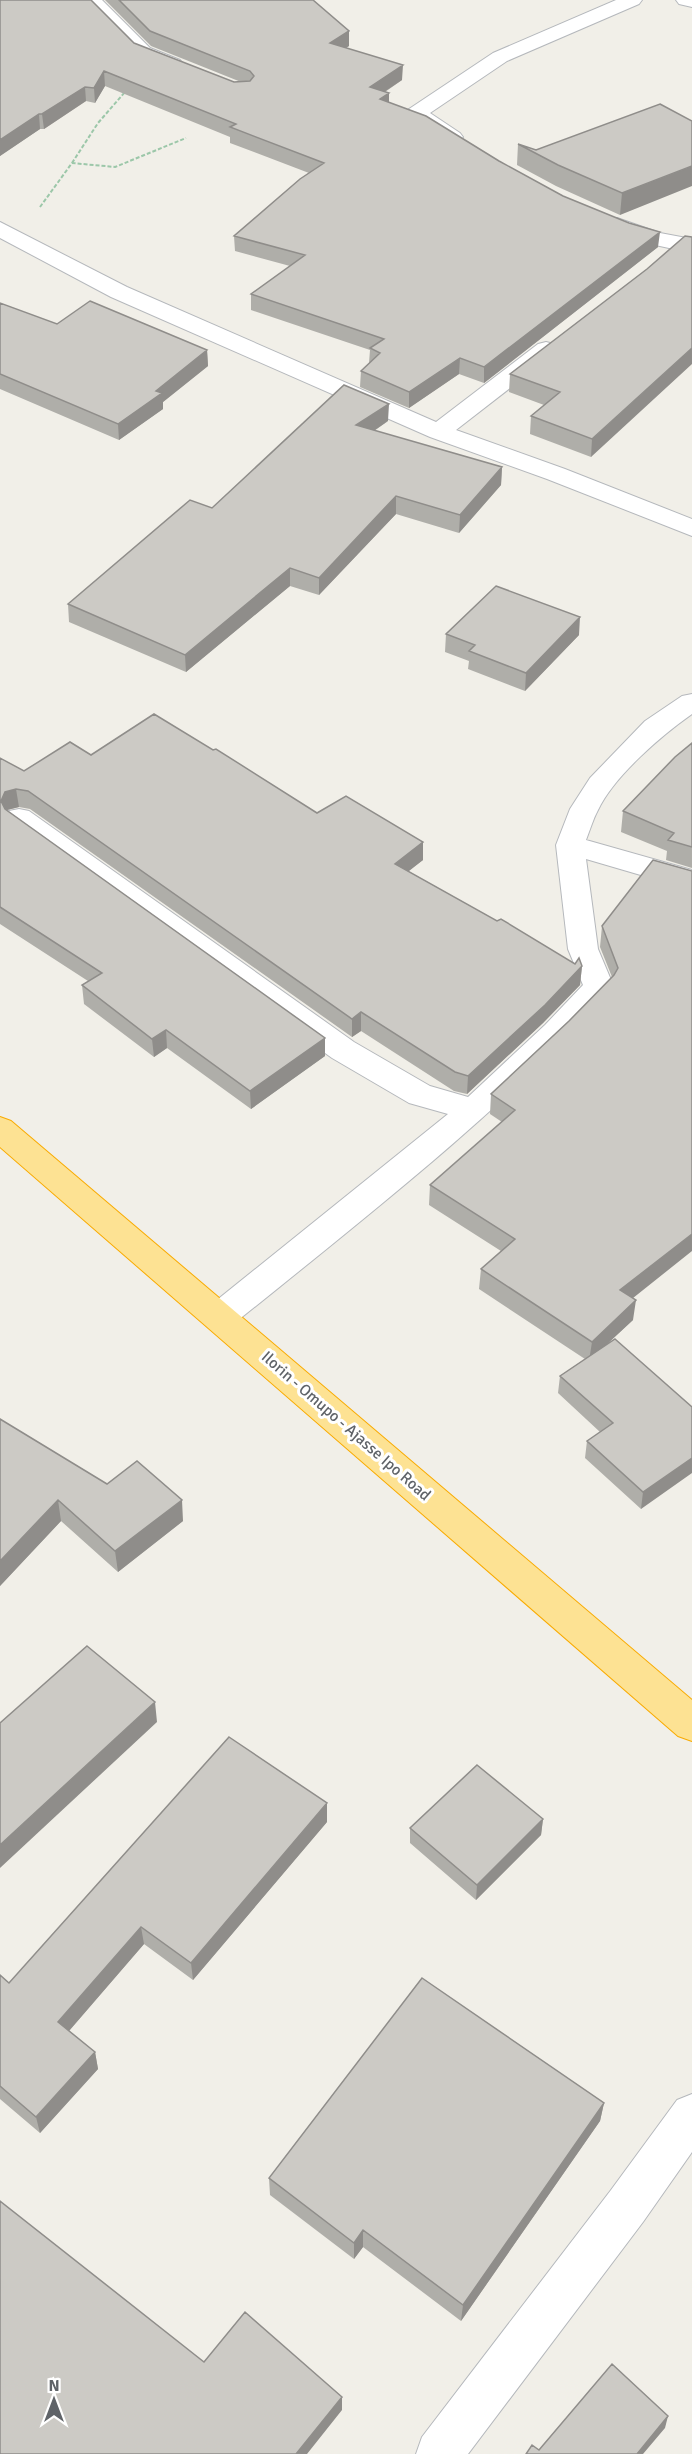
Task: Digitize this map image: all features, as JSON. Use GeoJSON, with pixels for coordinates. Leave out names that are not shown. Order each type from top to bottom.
{"type":"FeatureCollection","features":[{"type":"Feature","properties":{"kind":"highway","name":"Ilorin - Omupo - Ajasse Ipo Road"},"geometry":{"type":"LineString","coordinates":[[0,1129],[692,1724]]}},
{"type":"Feature","properties":{"kind":"street"},"geometry":{"type":"LineString","coordinates":[[91,0],[107,13],[143,52],[188,70]]}},
{"type":"Feature","properties":{"kind":"street"},"geometry":{"type":"LineString","coordinates":[[475,150],[416,113],[500,57],[632,0]]}},
{"type":"Feature","properties":{"kind":"street"},"geometry":{"type":"LineString","coordinates":[[686,0],[692,1]]}},
{"type":"Feature","properties":{"kind":"street"},"geometry":{"type":"LineString","coordinates":[[598,218],[678,249]]}},
{"type":"Feature","properties":{"kind":"street"},"geometry":{"type":"LineString","coordinates":[[9,233],[119,292],[240,347],[438,432],[556,474],[692,528]]}},
{"type":"Feature","properties":{"kind":"street"},"geometry":{"type":"LineString","coordinates":[[438,432],[561,338]]}},
{"type":"Feature","properties":{"kind":"street"},"geometry":{"type":"LineString","coordinates":[[219,1317],[474,1110],[569,1021],[599,987],[583,949],[570,845],[584,809],[600,784],[655,728],[692,702]]}},
{"type":"Feature","properties":{"kind":"street"},"geometry":{"type":"LineString","coordinates":[[19,818],[344,1050],[420,1095],[474,1110]]}},
{"type":"Feature","properties":{"kind":"street"},"geometry":{"type":"LineString","coordinates":[[570,845],[692,880]]}},
{"type":"Feature","properties":{"kind":"street"},"geometry":{"type":"LineString","coordinates":[[439,2454],[627,2206],[692,2115]]}},
{"type":"Feature","properties":{"kind":"path"},"geometry":{"type":"LineString","coordinates":[[9,233],[72,163],[98,123],[155,57]]}},
{"type":"Feature","properties":{"kind":"path"},"geometry":{"type":"LineString","coordinates":[[72,163],[116,167],[186,138]]}},
{"type":"Feature","properties":{"kind":"building"},"geometry":{"type":"Polygon","coordinates":[[[0,0],[91,0],[134,43],[234,82],[250,81],[254,76],[250,71],[150,31],[119,0],[313,0],[349,31],[330,43],[403,65],[370,87],[389,93],[380,99],[426,116],[499,161],[563,196],[629,223],[660,232],[484,367],[460,358],[409,392],[361,371],[380,353],[370,348],[384,339],[251,294],[305,255],[234,236],[300,179],[324,163],[230,127],[236,124],[104,71],[94,88],[85,87],[0,140],[0,0]]]}},
{"type":"Feature","properties":{"kind":"building"},"geometry":{"type":"Polygon","coordinates":[[[660,104],[692,121],[692,166],[622,193],[558,165],[518,144],[536,150],[660,104]]]}},
{"type":"Feature","properties":{"kind":"building"},"geometry":{"type":"Polygon","coordinates":[[[685,236],[692,237],[692,348],[592,439],[531,416],[560,392],[510,374],[647,269],[685,236]]]}},
{"type":"Feature","properties":{"kind":"building"},"geometry":{"type":"Polygon","coordinates":[[[90,301],[207,350],[156,391],[162,393],[118,424],[0,374],[0,303],[57,324],[90,301]]]}},
{"type":"Feature","properties":{"kind":"building"},"geometry":{"type":"Polygon","coordinates":[[[344,385],[389,404],[356,425],[502,467],[460,515],[396,496],[319,578],[290,568],[185,655],[68,604],[190,500],[212,508],[344,385]]]}},
{"type":"Feature","properties":{"kind":"building"},"geometry":{"type":"Polygon","coordinates":[[[496,586],[580,617],[526,673],[469,651],[475,645],[446,634],[496,586]]]}},
{"type":"Feature","properties":{"kind":"building"},"geometry":{"type":"Polygon","coordinates":[[[154,714],[213,750],[216,749],[317,813],[346,796],[423,842],[395,864],[497,921],[501,919],[575,964],[579,958],[582,966],[545,1005],[468,1076],[455,1072],[361,1012],[352,1019],[28,791],[16,789],[5,792],[1,801],[5,809],[325,1038],[250,1091],[166,1030],[152,1039],[82,985],[102,973],[0,907],[0,758],[24,771],[70,742],[91,755],[154,714]]]}},
{"type":"Feature","properties":{"kind":"building"},"geometry":{"type":"Polygon","coordinates":[[[692,743],[692,847],[668,840],[674,833],[623,811],[675,757],[692,743]]]}},
{"type":"Feature","properties":{"kind":"building"},"geometry":{"type":"Polygon","coordinates":[[[653,860],[692,871],[692,1234],[620,1290],[636,1300],[592,1342],[481,1269],[515,1239],[430,1185],[515,1110],[491,1094],[614,975],[618,968],[602,926],[653,860]]]}},
{"type":"Feature","properties":{"kind":"building"},"geometry":{"type":"Polygon","coordinates":[[[615,1339],[692,1407],[692,1458],[643,1492],[587,1441],[613,1423],[560,1376],[615,1339]]]}},
{"type":"Feature","properties":{"kind":"building"},"geometry":{"type":"Polygon","coordinates":[[[0,1419],[107,1484],[137,1461],[182,1500],[115,1551],[58,1500],[0,1561],[0,1419]]]}},
{"type":"Feature","properties":{"kind":"building"},"geometry":{"type":"Polygon","coordinates":[[[87,1646],[155,1702],[0,1845],[0,1723],[87,1646]]]}},
{"type":"Feature","properties":{"kind":"building"},"geometry":{"type":"Polygon","coordinates":[[[229,1737],[327,1803],[191,1963],[141,1927],[58,2022],[95,2052],[36,2117],[0,2086],[0,1975],[9,1983],[229,1737]]]}},
{"type":"Feature","properties":{"kind":"building"},"geometry":{"type":"Polygon","coordinates":[[[477,1765],[543,1819],[477,1885],[410,1828],[477,1765]]]}},
{"type":"Feature","properties":{"kind":"building"},"geometry":{"type":"Polygon","coordinates":[[[422,1978],[604,2103],[463,2305],[363,2230],[354,2243],[269,2178],[422,1978]]]}},
{"type":"Feature","properties":{"kind":"building"},"geometry":{"type":"Polygon","coordinates":[[[0,2201],[204,2362],[245,2312],[342,2397],[296,2454],[0,2454],[0,2201]]]}},
{"type":"Feature","properties":{"kind":"building"},"geometry":{"type":"Polygon","coordinates":[[[612,2364],[668,2416],[637,2454],[526,2454],[532,2445],[539,2450],[612,2364]]]}}]}
